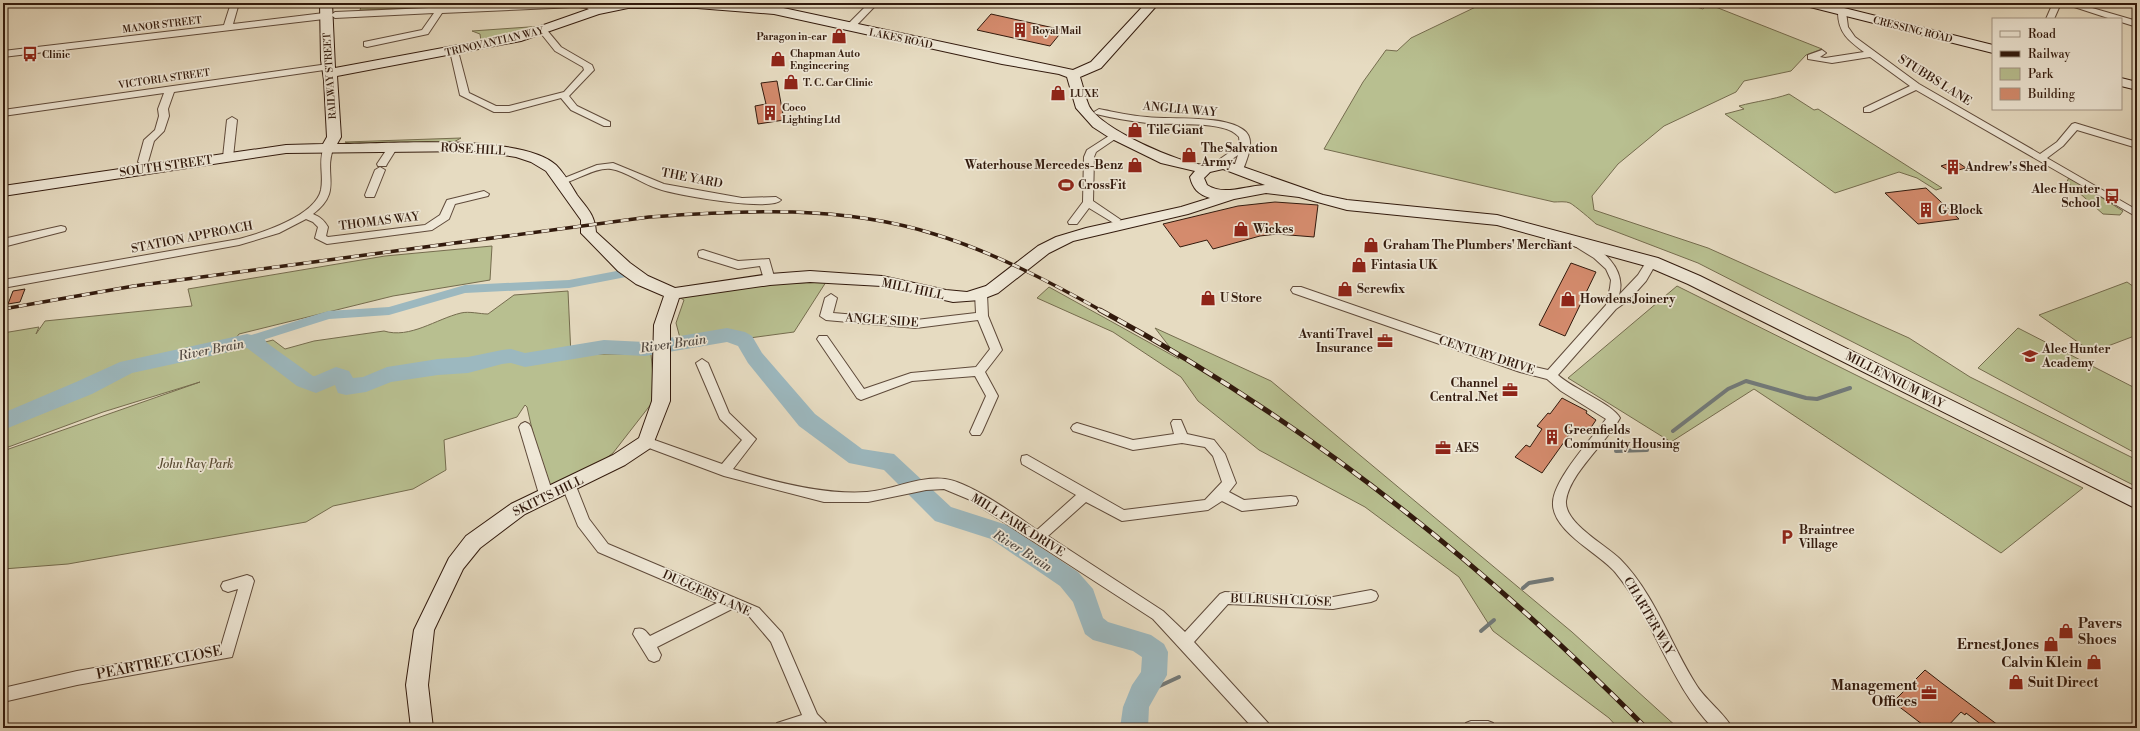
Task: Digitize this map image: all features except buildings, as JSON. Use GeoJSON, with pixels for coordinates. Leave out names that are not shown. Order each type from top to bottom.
{"type":"FeatureCollection","features":[{"type":"Feature","properties":{"kind":"main road","name":"RAILWAY STREET"},"geometry":{"type":"LineString","coordinates":[[326,3],[330,15],[330,73],[334,136],[329,148]]}},
{"type":"Feature","properties":{"kind":"main road"},"geometry":{"type":"LineString","coordinates":[[1153,3],[1096,65],[1073,75],[1083,108],[1098,124],[1115,135],[1166,160],[1215,195],[1267,189],[1296,193]]}},
{"type":"Feature","properties":{"kind":"main road","name":"CRESSING ROAD"},"geometry":{"type":"LineString","coordinates":[[1810,3],[1992,49]]}},
{"type":"Feature","properties":{"kind":"main road","name":"LAKES ROAD"},"geometry":{"type":"LineString","coordinates":[[596,10],[628,4],[697,4],[774,10],[1062,71],[1073,75]]}},
{"type":"Feature","properties":{"kind":"main road","name":"TRINOVANTIAN WAY"},"geometry":{"type":"LineString","coordinates":[[330,73],[454,51],[543,31],[596,10]]}},
{"type":"Feature","properties":{"kind":"main road"},"geometry":{"type":"LineString","coordinates":[[2122,82],[2137,86]]}},
{"type":"Feature","properties":{"kind":"main road","name":"ROSE HILL"},"geometry":{"type":"LineString","coordinates":[[329,148],[476,147],[518,152],[546,164],[562,181],[588,220],[589,233],[600,244],[642,280],[673,294]]}},
{"type":"Feature","properties":{"kind":"main road","name":"SOUTH STREET"},"geometry":{"type":"LineString","coordinates":[[3,191],[286,149],[329,148]]}},
{"type":"Feature","properties":{"kind":"main road"},"geometry":{"type":"LineString","coordinates":[[1166,160],[1210,167],[1224,166],[1241,171],[1296,193]]}},
{"type":"Feature","properties":{"kind":"main road","name":"MILL HILL"},"geometry":{"type":"LineString","coordinates":[[1158,216],[1186,202],[1194,196],[1199,185],[1197,177],[1210,167]]}},
{"type":"Feature","properties":{"kind":"main road"},"geometry":{"type":"LineString","coordinates":[[1234,194],[1246,187],[1248,181],[1241,171]]}},
{"type":"Feature","properties":{"kind":"main road","name":"MILLENNIUM WAY"},"geometry":{"type":"LineString","coordinates":[[1296,193],[1347,205],[1497,220],[1652,262],[1694,280],[1883,373],[1960,414],[2137,501]]}},
{"type":"Feature","properties":{"kind":"main road","name":"MILL HILL"},"geometry":{"type":"LineString","coordinates":[[673,294],[804,276],[881,281],[950,297],[968,297],[981,294],[1002,284],[1042,250],[1056,242],[1075,235],[1188,210],[1234,194]]}},
{"type":"Feature","properties":{"kind":"main road"},"geometry":{"type":"LineString","coordinates":[[646,442],[661,401],[662,325],[673,294]]}},
{"type":"Feature","properties":{"kind":"main road","name":"SKITTS HILL"},"geometry":{"type":"LineString","coordinates":[[422,728],[417,685],[424,630],[456,564],[473,542],[518,509],[546,494],[568,486],[619,460],[646,442]]}},
{"type":"Feature","properties":{"kind":"street"},"geometry":{"type":"LineString","coordinates":[[227,28],[235,3]]}},
{"type":"Feature","properties":{"kind":"street"},"geometry":{"type":"LineString","coordinates":[[850,27],[874,3]]}},
{"type":"Feature","properties":{"kind":"street"},"geometry":{"type":"LineString","coordinates":[[2066,3],[2117,18]]}},
{"type":"Feature","properties":{"kind":"street","name":"MANOR STREET"},"geometry":{"type":"LineString","coordinates":[[3,54],[330,15],[492,6],[572,4],[586,5],[596,10]]}},
{"type":"Feature","properties":{"kind":"street"},"geometry":{"type":"LineString","coordinates":[[2050,18],[2053,4]]}},
{"type":"Feature","properties":{"kind":"street"},"geometry":{"type":"LineString","coordinates":[[367,44],[425,32],[440,10]]}},
{"type":"Feature","properties":{"kind":"street","name":"STUBBS LANE"},"geometry":{"type":"LineString","coordinates":[[1842,12],[1842,24],[1844,31],[1870,54],[1916,86],[2135,210]]}},
{"type":"Feature","properties":{"kind":"street"},"geometry":{"type":"LineString","coordinates":[[2122,20],[2137,24]]}},
{"type":"Feature","properties":{"kind":"street"},"geometry":{"type":"LineString","coordinates":[[454,51],[465,95],[494,109],[509,109],[563,96],[570,92],[584,77],[589,67],[559,50],[543,31]]}},
{"type":"Feature","properties":{"kind":"street"},"geometry":{"type":"LineString","coordinates":[[1824,70],[1817,59],[1839,59],[1870,54]]}},
{"type":"Feature","properties":{"kind":"street","name":"VICTORIA STREET"},"geometry":{"type":"LineString","coordinates":[[3,113],[171,88],[330,73]]}},
{"type":"Feature","properties":{"kind":"street"},"geometry":{"type":"LineString","coordinates":[[1867,110],[1916,86]]}},
{"type":"Feature","properties":{"kind":"street"},"geometry":{"type":"LineString","coordinates":[[143,162],[149,140],[159,130],[164,116],[163,108],[171,88]]}},
{"type":"Feature","properties":{"kind":"street"},"geometry":{"type":"LineString","coordinates":[[563,96],[574,108],[607,124]]}},
{"type":"Feature","properties":{"kind":"street","name":"ANGLIA WAY"},"geometry":{"type":"LineString","coordinates":[[1100,112],[1154,121],[1224,126],[1235,129],[1243,135],[1244,147]]}},
{"type":"Feature","properties":{"kind":"street"},"geometry":{"type":"LineString","coordinates":[[228,157],[232,120]]}},
{"type":"Feature","properties":{"kind":"street"},"geometry":{"type":"LineString","coordinates":[[2041,158],[2060,144],[2075,126],[2137,145]]}},
{"type":"Feature","properties":{"kind":"street"},"geometry":{"type":"LineString","coordinates":[[1073,222],[1088,202],[1089,157],[1092,150],[1115,135]]}},
{"type":"Feature","properties":{"kind":"street"},"geometry":{"type":"LineString","coordinates":[[1210,167],[1244,147]]}},
{"type":"Feature","properties":{"kind":"street"},"geometry":{"type":"LineString","coordinates":[[1241,171],[1244,147]]}},
{"type":"Feature","properties":{"kind":"street","name":"STATION APPROACH"},"geometry":{"type":"LineString","coordinates":[[3,284],[239,242],[276,231],[304,215],[320,202],[326,193],[325,154],[329,148]]}},
{"type":"Feature","properties":{"kind":"street"},"geometry":{"type":"LineString","coordinates":[[370,194],[381,167],[392,148]]}},
{"type":"Feature","properties":{"kind":"street","name":"THE YARD"},"geometry":{"type":"LineString","coordinates":[[562,181],[601,167],[613,166],[662,187],[742,201],[776,200]]}},
{"type":"Feature","properties":{"kind":"street","name":"THOMAS WAY"},"geometry":{"type":"LineString","coordinates":[[304,215],[317,220],[323,227],[320,238],[327,240],[342,239],[428,228],[446,217],[451,202],[484,194]]}},
{"type":"Feature","properties":{"kind":"street"},"geometry":{"type":"LineString","coordinates":[[1088,202],[1116,220]]}},
{"type":"Feature","properties":{"kind":"street"},"geometry":{"type":"LineString","coordinates":[[3,243],[61,229]]}},
{"type":"Feature","properties":{"kind":"street"},"geometry":{"type":"LineString","coordinates":[[1572,240],[1586,247],[1612,268],[1615,275],[1616,288],[1612,295],[1612,306]]}},
{"type":"Feature","properties":{"kind":"street"},"geometry":{"type":"LineString","coordinates":[[769,280],[766,262],[770,251]]}},
{"type":"Feature","properties":{"kind":"street"},"geometry":{"type":"LineString","coordinates":[[702,254],[738,265],[766,262]]}},
{"type":"Feature","properties":{"kind":"street","name":"CENTURY DRIVE"},"geometry":{"type":"LineString","coordinates":[[1297,290],[1524,369],[1550,375],[1612,306],[1625,296],[1642,278],[1652,262]]}},
{"type":"Feature","properties":{"kind":"street"},"geometry":{"type":"LineString","coordinates":[[823,339],[861,395],[910,377],[980,371],[996,350],[982,316],[981,294]]}},
{"type":"Feature","properties":{"kind":"street","name":"ANGLE SIDE"},"geometry":{"type":"LineString","coordinates":[[831,298],[826,316],[916,324],[982,316]]}},
{"type":"Feature","properties":{"kind":"street"},"geometry":{"type":"LineString","coordinates":[[702,362],[724,416],[750,439],[724,471]]}},
{"type":"Feature","properties":{"kind":"street"},"geometry":{"type":"LineString","coordinates":[[976,432],[992,396],[980,371]]}},
{"type":"Feature","properties":{"kind":"street","name":"CHARTER WAY"},"geometry":{"type":"LineString","coordinates":[[1550,375],[1559,384],[1601,408],[1614,418],[1562,489],[1559,505],[1562,516],[1570,526],[1607,555],[1619,567],[1632,584],[1688,685],[1701,703],[1724,728]]}},
{"type":"Feature","properties":{"kind":"street"},"geometry":{"type":"LineString","coordinates":[[1177,423],[1182,438]]}},
{"type":"Feature","properties":{"kind":"street"},"geometry":{"type":"LineString","coordinates":[[525,427],[546,494]]}},
{"type":"Feature","properties":{"kind":"street"},"geometry":{"type":"LineString","coordinates":[[1027,460],[1122,516],[1208,505],[1221,494],[1228,482],[1219,454],[1209,444],[1182,438],[1133,445],[1077,428]]}},
{"type":"Feature","properties":{"kind":"street","name":"MILL PARK DRIVE"},"geometry":{"type":"LineString","coordinates":[[646,442],[724,471],[824,496],[868,496],[926,485],[945,484],[973,495],[1158,616],[1185,642],[1263,728]]}},
{"type":"Feature","properties":{"kind":"street","name":"DUGGERS LANE"},"geometry":{"type":"LineString","coordinates":[[568,486],[583,522],[603,548],[732,604],[754,612],[777,638],[816,724]]}},
{"type":"Feature","properties":{"kind":"street"},"geometry":{"type":"LineString","coordinates":[[1038,537],[1086,494]]}},
{"type":"Feature","properties":{"kind":"street"},"geometry":{"type":"LineString","coordinates":[[1221,494],[1242,506],[1291,501]]}},
{"type":"Feature","properties":{"kind":"street","name":"PEARTREE CLOSE"},"geometry":{"type":"LineString","coordinates":[[3,695],[77,678],[227,652],[247,581],[228,586]]}},
{"type":"Feature","properties":{"kind":"street","name":"BULRUSH CLOSE"},"geometry":{"type":"LineString","coordinates":[[1185,642],[1225,598],[1333,604],[1371,596]]}},
{"type":"Feature","properties":{"kind":"street"},"geometry":{"type":"LineString","coordinates":[[647,645],[732,604]]}},
{"type":"Feature","properties":{"kind":"street"},"geometry":{"type":"LineString","coordinates":[[782,728],[816,724]]}},
{"type":"Feature","properties":{"kind":"street"},"geometry":{"type":"LineString","coordinates":[[1471,728],[1488,728]]}},
{"type":"Feature","properties":{"kind":"green space"},"geometry":{"type":"Polygon","coordinates":[[[483,3],[472,6],[360,10],[361,7],[483,3]]]}},
{"type":"Feature","properties":{"kind":"green space"},"geometry":{"type":"Polygon","coordinates":[[[1484,3],[1684,3],[1703,9],[1708,4],[1822,49],[1806,55],[1791,71],[1744,81],[1736,92],[1664,126],[1618,164],[1592,196],[1594,210],[1708,248],[1909,338],[1970,377],[2137,460],[2137,487],[1698,263],[1596,224],[1570,203],[1554,202],[1324,149],[1363,82],[1386,50],[1397,51],[1411,38],[1484,3]]]}},
{"type":"Feature","properties":{"kind":"green space"},"geometry":{"type":"Polygon","coordinates":[[[543,26],[538,29],[481,41],[480,34],[472,31],[543,26]]]}},
{"type":"Feature","properties":{"kind":"green space"},"geometry":{"type":"Polygon","coordinates":[[[1789,94],[1814,110],[1818,109],[1942,188],[1936,190],[1917,178],[1899,172],[1835,193],[1725,114],[1744,109],[1739,106],[1789,94]]]}},
{"type":"Feature","properties":{"kind":"green space"},"geometry":{"type":"Polygon","coordinates":[[[461,138],[452,143],[358,146],[345,142],[461,138]]]}},
{"type":"Feature","properties":{"kind":"green space"},"geometry":{"type":"Polygon","coordinates":[[[2069,177],[2123,211],[2120,215],[2103,214],[2067,182],[2069,177]]]}},
{"type":"Feature","properties":{"kind":"green space","name":"John Ray Park"},"geometry":{"type":"Polygon","coordinates":[[[492,246],[490,280],[393,296],[239,334],[226,352],[273,340],[285,349],[314,341],[384,331],[394,333],[403,332],[423,327],[464,312],[488,314],[514,295],[568,291],[571,356],[583,354],[651,354],[655,399],[613,453],[600,463],[550,487],[539,460],[527,407],[525,405],[517,417],[444,440],[446,470],[413,489],[333,506],[306,522],[68,564],[3,569],[3,451],[200,382],[103,412],[3,449],[3,333],[39,327],[36,334],[45,321],[192,306],[188,289],[385,256],[492,246]]]}},
{"type":"Feature","properties":{"kind":"green space"},"geometry":{"type":"Polygon","coordinates":[[[826,282],[794,332],[742,339],[724,330],[680,338],[676,323],[684,300],[673,294],[770,284],[826,282]]]}},
{"type":"Feature","properties":{"kind":"green space"},"geometry":{"type":"Polygon","coordinates":[[[2127,282],[2137,289],[2137,335],[2092,352],[2039,315],[2127,282]]]}},
{"type":"Feature","properties":{"kind":"green space"},"geometry":{"type":"Polygon","coordinates":[[[1677,286],[2083,488],[2001,553],[1754,389],[1671,442],[1568,378],[1677,286]]]}},
{"type":"Feature","properties":{"kind":"green space"},"geometry":{"type":"Polygon","coordinates":[[[1049,287],[1179,359],[1155,328],[1271,381],[1572,632],[1678,728],[1618,728],[1609,718],[1493,631],[1459,577],[1365,507],[1259,450],[1198,401],[1181,377],[1113,332],[1037,298],[1049,287]]]}},
{"type":"Feature","properties":{"kind":"green space"},"geometry":{"type":"Polygon","coordinates":[[[2018,328],[2137,389],[2137,454],[1978,368],[2018,328]]]}},
{"type":"Feature","properties":{"kind":"waterway"},"geometry":{"type":"LineString","coordinates":[[247,341],[328,315],[389,311],[465,289],[569,284],[622,274]]}},
{"type":"Feature","properties":{"kind":"waterway","name":"River Brain"},"geometry":{"type":"LineString","coordinates":[[3,422],[84,388],[127,367],[247,341],[257,343],[260,348],[305,381],[316,385],[336,375],[342,376],[346,387],[366,384],[387,375],[438,367],[468,365],[502,357],[511,356],[525,360],[604,347],[645,349],[727,335],[738,337],[745,341],[755,358],[807,420],[857,457],[886,460],[892,464],[943,514],[999,532],[1069,579],[1084,597],[1094,626],[1102,632],[1122,636],[1142,643],[1155,652],[1154,675],[1141,694],[1136,707],[1134,728]]}},
{"type":"Feature","properties":{"kind":"waterway"},"geometry":{"type":"LineString","coordinates":[[1673,431],[1728,389],[1746,381],[1806,398],[1817,399],[1850,388]]}},
{"type":"Feature","properties":{"kind":"waterway"},"geometry":{"type":"LineString","coordinates":[[1616,451],[1647,450]]}},
{"type":"Feature","properties":{"kind":"waterway"},"geometry":{"type":"LineString","coordinates":[[1523,588],[1529,583],[1552,579]]}},
{"type":"Feature","properties":{"kind":"waterway"},"geometry":{"type":"LineString","coordinates":[[1481,631],[1494,620]]}},
{"type":"Feature","properties":{"kind":"waterway"},"geometry":{"type":"LineString","coordinates":[[1136,707],[1153,689],[1179,677]]}},
{"type":"Feature","properties":{"kind":"railway"},"geometry":{"type":"LineString","coordinates":[[3,309],[134,286],[649,217],[721,213],[793,212],[864,218],[899,225],[956,241],[1020,268],[1102,311]]}},
{"type":"Feature","properties":{"kind":"railway"},"geometry":{"type":"LineString","coordinates":[[1100,310],[1175,353],[1248,398],[1320,447],[1389,499],[1456,553],[1521,609],[1585,668],[1646,728]]}},
{"type":"Feature","properties":{"kind":"place","name":"Royal Mail"},"geometry":{"type":"Point","coordinates":[1020,30]}},
{"type":"Feature","properties":{"kind":"place","name":"Paragon in-car"},"geometry":{"type":"Point","coordinates":[839,36]}},
{"type":"Feature","properties":{"kind":"place","name":"Clinic"},"geometry":{"type":"Point","coordinates":[30,54]}},
{"type":"Feature","properties":{"kind":"place","name":"Chapman Auto Engineering"},"geometry":{"type":"Point","coordinates":[778,59]}},
{"type":"Feature","properties":{"kind":"place","name":"T. C. Car Clinic"},"geometry":{"type":"Point","coordinates":[791,82]}},
{"type":"Feature","properties":{"kind":"place","name":"LUXE"},"geometry":{"type":"Point","coordinates":[1058,93]}},
{"type":"Feature","properties":{"kind":"place","name":"Coco Lighting Ltd"},"geometry":{"type":"Point","coordinates":[770,113]}},
{"type":"Feature","properties":{"kind":"place","name":"Tile Giant"},"geometry":{"type":"Point","coordinates":[1135,130]}},
{"type":"Feature","properties":{"kind":"place","name":"The Salvation Army"},"geometry":{"type":"Point","coordinates":[1189,155]}},
{"type":"Feature","properties":{"kind":"place","name":"Waterhouse Mercedes-Benz"},"geometry":{"type":"Point","coordinates":[1135,165]}},
{"type":"Feature","properties":{"kind":"place","name":"Andrew's Shed"},"geometry":{"type":"Point","coordinates":[1953,167]}},
{"type":"Feature","properties":{"kind":"place","name":"CrossFit"},"geometry":{"type":"Point","coordinates":[1066,185]}},
{"type":"Feature","properties":{"kind":"place","name":"Alec Hunter School"},"geometry":{"type":"Point","coordinates":[2112,196]}},
{"type":"Feature","properties":{"kind":"place","name":"G Block"},"geometry":{"type":"Point","coordinates":[1926,210]}},
{"type":"Feature","properties":{"kind":"place","name":"Wickes"},"geometry":{"type":"Point","coordinates":[1241,229]}},
{"type":"Feature","properties":{"kind":"place","name":"Graham The Plumbers' Merchant"},"geometry":{"type":"Point","coordinates":[1371,245]}},
{"type":"Feature","properties":{"kind":"place","name":"Fintasia UK"},"geometry":{"type":"Point","coordinates":[1359,265]}},
{"type":"Feature","properties":{"kind":"place","name":"Screwfix"},"geometry":{"type":"Point","coordinates":[1345,289]}},
{"type":"Feature","properties":{"kind":"place","name":"U Store"},"geometry":{"type":"Point","coordinates":[1208,298]}},
{"type":"Feature","properties":{"kind":"place","name":"Howdens Joinery"},"geometry":{"type":"Point","coordinates":[1568,299]}},
{"type":"Feature","properties":{"kind":"place","name":"Avanti Travel Insurance"},"geometry":{"type":"Point","coordinates":[1385,341]}},
{"type":"Feature","properties":{"kind":"place","name":"Alec Hunter Academy"},"geometry":{"type":"Point","coordinates":[2030,356]}},
{"type":"Feature","properties":{"kind":"place","name":"Channel Central .Net"},"geometry":{"type":"Point","coordinates":[1510,390]}},
{"type":"Feature","properties":{"kind":"place","name":"Greenfields Community Housing"},"geometry":{"type":"Point","coordinates":[1552,437]}},
{"type":"Feature","properties":{"kind":"place","name":"AES"},"geometry":{"type":"Point","coordinates":[1443,448]}},
{"type":"Feature","properties":{"kind":"place","name":"Braintree Village"},"geometry":{"type":"Point","coordinates":[1787,537]}},
{"type":"Feature","properties":{"kind":"place","name":"Pavers Shoes"},"geometry":{"type":"Point","coordinates":[2066,631]}},
{"type":"Feature","properties":{"kind":"place","name":"Ernest Jones"},"geometry":{"type":"Point","coordinates":[2051,644]}},
{"type":"Feature","properties":{"kind":"place","name":"Calvin Klein"},"geometry":{"type":"Point","coordinates":[2094,662]}},
{"type":"Feature","properties":{"kind":"place","name":"Suit Direct"},"geometry":{"type":"Point","coordinates":[2016,682]}},
{"type":"Feature","properties":{"kind":"place","name":"Management Offices"},"geometry":{"type":"Point","coordinates":[1929,693]}}]}
